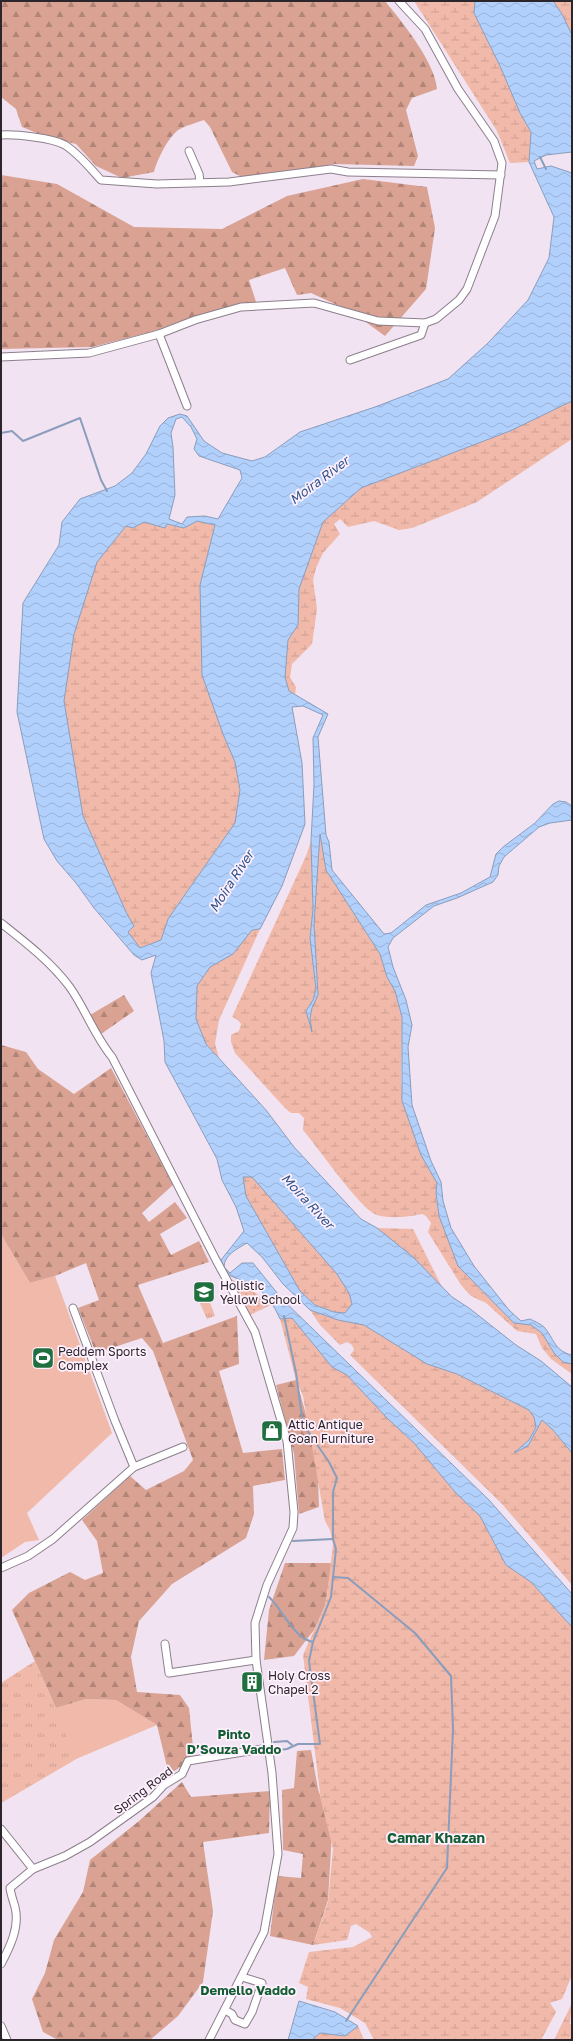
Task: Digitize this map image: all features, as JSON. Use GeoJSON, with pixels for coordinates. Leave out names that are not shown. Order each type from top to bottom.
{"type":"FeatureCollection","features":[{"type":"Feature","properties":{"kind":"street"},"geometry":{"type":"LineString","coordinates":[[1,356],[89,353],[159,334],[195,320],[241,307],[314,303],[378,321],[425,323],[436,319],[459,300],[467,289],[495,216],[502,163],[494,141],[458,89],[425,28],[400,1]]}},
{"type":"Feature","properties":{"kind":"street"},"geometry":{"type":"LineString","coordinates":[[1,135],[29,136],[63,144],[74,152],[101,180],[157,184],[229,182],[331,169],[348,172],[501,174]]}},
{"type":"Feature","properties":{"kind":"street"},"geometry":{"type":"LineString","coordinates":[[189,151],[199,174],[200,182]]}},
{"type":"Feature","properties":{"kind":"street"},"geometry":{"type":"LineString","coordinates":[[350,360],[421,336],[425,323]]}},
{"type":"Feature","properties":{"kind":"street"},"geometry":{"type":"LineString","coordinates":[[159,334],[187,406]]}},
{"type":"Feature","properties":{"kind":"street"},"geometry":{"type":"LineString","coordinates":[[1,923],[37,952],[69,986],[101,1044],[112,1057],[216,1260],[256,1332],[287,1441],[294,1512],[293,1528],[267,1585],[256,1623],[256,1660],[272,1773],[278,1854],[264,1932],[209,2040]]}},
{"type":"Feature","properties":{"kind":"street"},"geometry":{"type":"LineString","coordinates":[[73,1308],[134,1467]]}},
{"type":"Feature","properties":{"kind":"street"},"geometry":{"type":"LineString","coordinates":[[1,1568],[28,1556],[53,1539],[134,1467],[183,1447]]}},
{"type":"Feature","properties":{"kind":"street"},"geometry":{"type":"LineString","coordinates":[[165,1644],[168,1673],[256,1660]]}},
{"type":"Feature","properties":{"kind":"street","name":"Spring Road"},"geometry":{"type":"LineString","coordinates":[[33,1869],[65,1856],[90,1842],[153,1797],[164,1785],[182,1774],[188,1761],[268,1746]]}},
{"type":"Feature","properties":{"kind":"street"},"geometry":{"type":"LineString","coordinates":[[1,1829],[33,1869],[10,1888],[11,1899],[15,1908],[15,1928],[11,1945],[1,1964]]}},
{"type":"Feature","properties":{"kind":"street"},"geometry":{"type":"LineString","coordinates":[[225,2010],[232,2014],[235,2020],[245,2024],[252,2012],[262,1983],[242,1977]]}},
{"type":"Feature","properties":{"kind":"street"},"geometry":{"type":"LineString","coordinates":[[1,2026],[7,2040]]}},
{"type":"Feature","properties":{"kind":"green space"},"geometry":{"type":"Polygon","coordinates":[[[1,1],[385,1],[417,43],[435,78],[437,89],[412,98],[406,110],[418,156],[414,166],[335,164],[244,178],[232,172],[210,127],[204,120],[186,126],[176,132],[164,148],[154,172],[122,178],[96,166],[76,144],[47,137],[22,127],[16,109],[1,97],[1,1]]]}},
{"type":"Feature","properties":{"kind":"green space"},"geometry":{"type":"Polygon","coordinates":[[[414,1],[475,1],[474,13],[500,66],[520,113],[531,132],[529,162],[510,163],[497,131],[414,1]]]}},
{"type":"Feature","properties":{"kind":"green space"},"geometry":{"type":"Polygon","coordinates":[[[553,1],[572,1],[572,35],[571,34],[553,1]]]}},
{"type":"Feature","properties":{"kind":"green space"},"geometry":{"type":"Polygon","coordinates":[[[1,175],[57,184],[134,227],[222,229],[287,196],[363,179],[427,187],[435,228],[426,289],[385,336],[352,312],[311,293],[297,295],[285,268],[249,280],[256,302],[198,315],[151,332],[92,347],[1,349],[1,175]]]}},
{"type":"Feature","properties":{"kind":"green space"},"geometry":{"type":"Polygon","coordinates":[[[572,401],[572,439],[477,502],[412,528],[399,530],[374,521],[348,527],[340,519],[334,524],[340,534],[323,553],[316,568],[313,580],[317,609],[312,644],[292,664],[290,677],[296,687],[295,695],[289,691],[285,677],[288,640],[298,625],[299,589],[323,522],[361,488],[510,431],[572,401]]]}},
{"type":"Feature","properties":{"kind":"green space"},"geometry":{"type":"Polygon","coordinates":[[[197,521],[215,525],[200,585],[223,734],[235,762],[240,790],[235,823],[168,919],[161,940],[139,948],[128,932],[134,926],[127,914],[83,816],[64,701],[74,634],[97,562],[126,526],[133,528],[144,522],[164,528],[166,524],[184,528],[197,521]]]}},
{"type":"Feature","properties":{"kind":"green space"},"geometry":{"type":"Polygon","coordinates":[[[320,834],[323,843],[326,870],[380,954],[387,977],[395,990],[402,1017],[401,1083],[421,1155],[437,1183],[436,1193],[439,1216],[498,1306],[514,1323],[528,1324],[538,1330],[558,1357],[572,1364],[572,1374],[551,1359],[542,1348],[536,1334],[517,1331],[486,1303],[471,1296],[461,1285],[428,1232],[431,1223],[426,1216],[422,1214],[405,1217],[388,1217],[377,1215],[360,1201],[303,1130],[304,1118],[299,1113],[291,1113],[285,1108],[235,1053],[231,1042],[231,1035],[239,1031],[241,1024],[238,1020],[232,1017],[306,856],[311,841],[313,909],[310,938],[316,989],[313,1000],[306,1011],[312,1030],[310,1018],[312,1008],[318,995],[314,924],[320,834]]]}},
{"type":"Feature","properties":{"kind":"green space"},"geometry":{"type":"Polygon","coordinates":[[[260,929],[219,1020],[215,1044],[219,1058],[206,1044],[196,1019],[197,986],[210,967],[233,954],[252,930],[260,929]]]}},
{"type":"Feature","properties":{"kind":"green space"},"geometry":{"type":"Polygon","coordinates":[[[124,995],[134,1011],[101,1034],[90,1015],[124,995]]]}},
{"type":"Feature","properties":{"kind":"green space"},"geometry":{"type":"Polygon","coordinates":[[[1,1045],[26,1052],[38,1069],[74,1094],[111,1068],[173,1185],[142,1213],[149,1222],[175,1202],[187,1218],[160,1234],[171,1255],[199,1241],[209,1262],[138,1285],[163,1343],[237,1316],[239,1364],[219,1371],[243,1453],[282,1449],[285,1480],[253,1486],[254,1514],[246,1538],[172,1584],[139,1621],[131,1657],[137,1692],[180,1695],[189,1708],[194,1757],[169,1775],[157,1725],[116,1700],[86,1699],[56,1708],[12,1610],[29,1593],[70,1572],[85,1580],[103,1573],[97,1541],[82,1520],[130,1476],[146,1490],[184,1471],[193,1460],[153,1351],[142,1338],[96,1353],[78,1308],[99,1300],[86,1263],[55,1276],[30,1283],[1,1234],[1,1045]]]}},
{"type":"Feature","properties":{"kind":"green space"},"geometry":{"type":"Polygon","coordinates":[[[252,1176],[337,1274],[349,1293],[352,1304],[345,1313],[334,1312],[315,1305],[300,1291],[246,1196],[243,1177],[252,1176]]]}},
{"type":"Feature","properties":{"kind":"green space"},"geometry":{"type":"Polygon","coordinates":[[[377,1228],[413,1229],[442,1287],[435,1280],[377,1228]]]}},
{"type":"Feature","properties":{"kind":"green space","name":"Peddem Sports Complex"},"geometry":{"type":"Polygon","coordinates":[[[1,1234],[30,1283],[55,1276],[112,1433],[27,1513],[39,1540],[25,1542],[1,1558],[1,1234]]]}},
{"type":"Feature","properties":{"kind":"green space"},"geometry":{"type":"Polygon","coordinates":[[[231,1279],[248,1287],[271,1305],[250,1315],[231,1279]]]}},
{"type":"Feature","properties":{"kind":"green space"},"geometry":{"type":"Polygon","coordinates":[[[208,1297],[215,1316],[207,1319],[199,1301],[208,1297]]]}},
{"type":"Feature","properties":{"kind":"green space"},"geometry":{"type":"Polygon","coordinates":[[[310,1310],[338,1320],[364,1325],[427,1364],[457,1374],[529,1410],[534,1417],[536,1427],[529,1440],[518,1450],[528,1446],[542,1419],[552,1429],[572,1453],[572,1585],[502,1504],[350,1355],[354,1350],[352,1345],[347,1342],[340,1345],[320,1325],[310,1310]]]}},
{"type":"Feature","properties":{"kind":"green space"},"geometry":{"type":"Polygon","coordinates":[[[286,1317],[292,1318],[332,1367],[347,1375],[386,1417],[414,1443],[455,1492],[480,1516],[506,1565],[531,1582],[572,1627],[572,1975],[562,1999],[550,2003],[556,2012],[541,2040],[374,2040],[365,2023],[340,2008],[306,1999],[308,1987],[299,1983],[309,1952],[353,1947],[372,1937],[370,1933],[356,1924],[351,1926],[347,1940],[313,1945],[328,1902],[333,1849],[321,1801],[303,1655],[325,1606],[333,1544],[330,1530],[325,1521],[303,1396],[296,1380],[280,1319],[286,1317]]]}},
{"type":"Feature","properties":{"kind":"green space"},"geometry":{"type":"Polygon","coordinates":[[[296,1380],[317,1452],[319,1507],[299,1514],[294,1454],[276,1385],[296,1380]]]}},
{"type":"Feature","properties":{"kind":"green space"},"geometry":{"type":"Polygon","coordinates":[[[285,1563],[332,1563],[325,1606],[314,1630],[294,1656],[264,1660],[269,1610],[285,1563]]]}},
{"type":"Feature","properties":{"kind":"green space"},"geometry":{"type":"Polygon","coordinates":[[[35,1661],[76,1759],[1,1803],[1,1683],[35,1661]]]}},
{"type":"Feature","properties":{"kind":"green space"},"geometry":{"type":"Polygon","coordinates":[[[40,1673],[56,1708],[86,1699],[116,1700],[157,1725],[76,1759],[1,1803],[1,1700],[40,1673]]]}},
{"type":"Feature","properties":{"kind":"green space"},"geometry":{"type":"Polygon","coordinates":[[[311,1750],[318,1789],[332,1832],[328,1900],[313,1945],[270,1936],[277,1876],[301,1878],[303,1854],[283,1850],[282,1790],[294,1788],[297,1751],[311,1750]]]}},
{"type":"Feature","properties":{"kind":"green space"},"geometry":{"type":"Polygon","coordinates":[[[182,1782],[191,1797],[270,1791],[269,1833],[203,1842],[213,1911],[203,1982],[178,2016],[150,2040],[58,2040],[43,2032],[32,1999],[45,1973],[54,1940],[83,1892],[90,1860],[139,1821],[182,1782]]]}},
{"type":"Feature","properties":{"kind":"green space"},"geometry":{"type":"Polygon","coordinates":[[[572,2003],[570,2024],[572,2026],[572,2040],[554,2040],[572,2003]]]}},
{"type":"Feature","properties":{"kind":"green space"},"geometry":{"type":"Polygon","coordinates":[[[358,2026],[364,2040],[312,2040],[320,2033],[345,2036],[358,2026]]]}},
{"type":"Feature","properties":{"kind":"water","name":"Moira River"},"geometry":{"type":"Polygon","coordinates":[[[475,1],[553,1],[562,14],[572,35],[572,152],[546,155],[534,161],[537,169],[551,166],[572,173],[572,401],[510,431],[361,488],[323,522],[299,589],[298,625],[288,640],[285,677],[289,691],[328,714],[318,737],[326,835],[329,842],[332,870],[384,934],[391,933],[426,905],[461,893],[490,877],[496,854],[503,847],[535,823],[553,804],[559,801],[566,802],[572,806],[572,820],[550,823],[539,827],[504,857],[499,866],[498,875],[493,882],[457,898],[434,906],[393,938],[388,947],[393,967],[406,1000],[412,1025],[408,1047],[412,1105],[431,1161],[441,1182],[443,1201],[451,1228],[474,1266],[509,1310],[521,1321],[530,1319],[543,1326],[561,1350],[572,1355],[572,1364],[563,1362],[554,1353],[542,1333],[531,1325],[514,1323],[458,1266],[439,1216],[436,1193],[437,1183],[421,1155],[402,1101],[402,1017],[395,991],[387,977],[380,954],[326,870],[320,834],[314,924],[318,995],[312,1008],[310,1018],[312,1032],[306,1011],[313,1000],[316,989],[310,938],[313,909],[311,841],[314,784],[313,738],[323,715],[303,706],[292,707],[302,763],[305,824],[282,886],[260,929],[252,930],[233,954],[210,967],[197,986],[196,1019],[206,1044],[266,1110],[294,1147],[361,1219],[377,1228],[413,1257],[452,1297],[469,1308],[516,1345],[541,1361],[572,1387],[572,1453],[552,1429],[542,1420],[528,1446],[514,1453],[529,1440],[536,1427],[534,1417],[529,1410],[457,1374],[427,1364],[364,1325],[338,1320],[310,1310],[283,1284],[262,1257],[247,1243],[226,1259],[224,1267],[230,1273],[242,1263],[253,1263],[282,1299],[489,1500],[572,1594],[572,1627],[531,1582],[506,1565],[480,1516],[455,1492],[414,1443],[386,1417],[347,1375],[332,1367],[292,1318],[280,1319],[272,1304],[261,1290],[226,1273],[220,1266],[221,1260],[244,1231],[236,1207],[222,1180],[217,1159],[165,1062],[164,1041],[151,973],[156,955],[142,960],[134,955],[57,861],[44,839],[17,712],[23,603],[59,545],[62,522],[80,499],[115,486],[132,473],[146,454],[160,426],[168,418],[180,414],[187,416],[204,441],[222,453],[252,461],[265,457],[300,432],[375,407],[448,379],[488,343],[528,300],[549,258],[554,217],[529,162],[531,132],[520,113],[500,66],[474,13],[475,1]],[[182,417],[176,419],[171,433],[175,495],[169,519],[182,524],[187,517],[205,516],[218,519],[242,478],[240,470],[199,456],[194,449],[197,439],[191,427],[182,417]],[[197,521],[184,528],[167,524],[165,528],[144,522],[133,528],[126,526],[97,562],[74,634],[64,701],[83,816],[127,914],[134,926],[128,932],[140,948],[161,940],[168,919],[235,823],[240,790],[235,762],[223,734],[202,675],[200,585],[215,525],[197,521]],[[243,1177],[246,1196],[300,1291],[315,1305],[334,1312],[345,1313],[352,1304],[349,1293],[337,1274],[252,1177],[243,1177]]]}},
{"type":"Feature","properties":{"kind":"water"},"geometry":{"type":"Polygon","coordinates":[[[299,2001],[335,2012],[358,2026],[345,2036],[320,2033],[312,2040],[288,2040],[299,2001]]]}},
{"type":"Feature","properties":{"kind":"waterway"},"geometry":{"type":"LineString","coordinates":[[540,157],[546,169]]}},
{"type":"Feature","properties":{"kind":"waterway"},"geometry":{"type":"LineString","coordinates":[[1,433],[12,431],[23,441],[80,418],[101,480],[107,491]]}},
{"type":"Feature","properties":{"kind":"waterway"},"geometry":{"type":"LineString","coordinates":[[270,1751],[287,1749],[298,1744],[320,1744],[309,1661],[313,1642],[331,1597],[336,1549],[333,1539],[333,1492],[337,1478],[329,1462],[303,1424],[296,1373],[284,1316]]}},
{"type":"Feature","properties":{"kind":"waterway"},"geometry":{"type":"LineString","coordinates":[[293,1541],[333,1539]]}},
{"type":"Feature","properties":{"kind":"waterway"},"geometry":{"type":"LineString","coordinates":[[333,1577],[348,1578],[415,1633],[451,1676],[453,1729],[447,1868],[346,2021]]}},
{"type":"Feature","properties":{"kind":"waterway"},"geometry":{"type":"LineString","coordinates":[[269,1597],[294,1630],[306,1640],[313,1642]]}},
{"type":"Feature","properties":{"kind":"waterway"},"geometry":{"type":"LineString","coordinates":[[274,1742],[287,1741],[292,1745]]}},
{"type":"Feature","properties":{"kind":"place","name":"Holistic Yellow School"},"geometry":{"type":"Point","coordinates":[204,1292]}},
{"type":"Feature","properties":{"kind":"place","name":"Peddem Sports Complex"},"geometry":{"type":"Point","coordinates":[43,1358]}},
{"type":"Feature","properties":{"kind":"place","name":"Attic Antique Goan Furniture"},"geometry":{"type":"Point","coordinates":[272,1431]}},
{"type":"Feature","properties":{"kind":"place","name":"Holy Cross Chapel 2"},"geometry":{"type":"Point","coordinates":[252,1682]}},
{"type":"Feature","properties":{"kind":"district","name":"Pinto D’Souza Vaddo"},"geometry":{"type":"Point","coordinates":[234,1742]}},
{"type":"Feature","properties":{"kind":"district","name":"Camar Khazan"},"geometry":{"type":"Point","coordinates":[436,1837]}},
{"type":"Feature","properties":{"kind":"district","name":"Demello Vaddo"},"geometry":{"type":"Point","coordinates":[248,1990]}}]}
